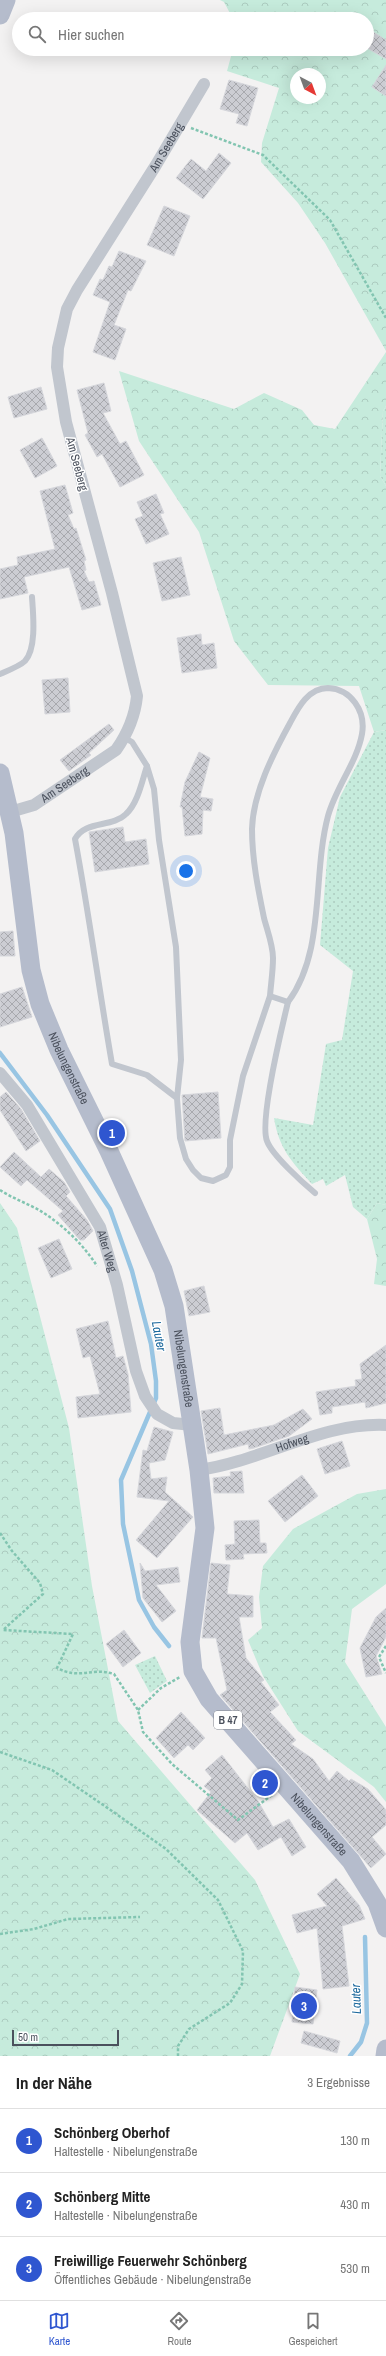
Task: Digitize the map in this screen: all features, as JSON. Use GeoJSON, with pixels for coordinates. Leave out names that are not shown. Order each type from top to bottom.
{"type":"FeatureCollection","features":[{"type":"Feature","properties":{"kind":"main road"},"geometry":{"type":"LineString","coordinates":[[0,15],[6,0]]}},
{"type":"Feature","properties":{"kind":"main road","name":"Nibelungenstraße"},"geometry":{"type":"LineString","coordinates":[[0,773],[10,812],[31,970],[40,1004],[59,1050],[110,1151],[163,1270],[174,1306],[200,1470],[205,1528],[191,1618],[190,1642],[193,1671],[210,1699],[351,1861],[367,1884],[381,1911],[386,1928]]}},
{"type":"Feature","properties":{"kind":"main road"},"geometry":{"type":"LineString","coordinates":[[385,2056],[386,2049]]}},
{"type":"Feature","properties":{"kind":"street","name":"Am Seeberg"},"geometry":{"type":"LineString","coordinates":[[10,812],[34,805],[116,750],[125,738],[135,713],[137,696],[112,593],[66,422],[57,367],[58,348],[67,309],[204,84]]}},
{"type":"Feature","properties":{"kind":"street","name":"Alter Weg"},"geometry":{"type":"LineString","coordinates":[[0,1073],[27,1105],[100,1227],[117,1285],[136,1371],[146,1396],[157,1414],[173,1424],[192,1425]]}},
{"type":"Feature","properties":{"kind":"street","name":"Hofweg"},"geometry":{"type":"LineString","coordinates":[[200,1470],[225,1466],[340,1429],[370,1424],[386,1425]]}},
{"type":"Feature","properties":{"kind":"lane"},"geometry":{"type":"LineString","coordinates":[[0,674],[25,661],[30,649],[34,624],[32,597]]}},
{"type":"Feature","properties":{"kind":"lane"},"geometry":{"type":"LineString","coordinates":[[125,738],[132,742],[147,766],[154,789],[159,840],[176,947],[181,1060],[177,1098],[180,1138],[186,1159],[196,1174],[204,1180],[213,1181],[222,1178],[230,1167],[230,1140],[243,1076],[270,996],[273,957],[258,888],[252,829],[258,797],[278,745],[300,705],[311,694],[324,688],[336,688],[347,692],[356,702],[363,728],[360,743],[338,788],[328,819],[309,964],[295,992],[288,1002],[266,1117],[267,1141],[293,1174],[315,1193]]}},
{"type":"Feature","properties":{"kind":"lane"},"geometry":{"type":"LineString","coordinates":[[147,766],[131,807],[126,814],[117,820],[79,832],[75,839],[90,918],[98,985],[112,1064],[147,1075],[177,1098]]}},
{"type":"Feature","properties":{"kind":"lane"},"geometry":{"type":"LineString","coordinates":[[270,996],[288,1002]]}},
{"type":"Feature","properties":{"kind":"path"},"geometry":{"type":"LineString","coordinates":[[180,124],[263,155],[330,220],[386,318]]}},
{"type":"Feature","properties":{"kind":"path"},"geometry":{"type":"LineString","coordinates":[[0,1190],[38,1210],[57,1223],[82,1246],[99,1270]]}},
{"type":"Feature","properties":{"kind":"path"},"geometry":{"type":"LineString","coordinates":[[0,1533],[12,1551],[40,1583],[43,1594],[3,1630],[73,1634],[57,1668],[69,1674],[85,1675],[101,1670],[114,1674],[138,1710],[143,1732],[172,1764],[238,1820],[285,1785]]}},
{"type":"Feature","properties":{"kind":"path"},"geometry":{"type":"LineString","coordinates":[[386,1646],[379,1657],[386,1673]]}},
{"type":"Feature","properties":{"kind":"path"},"geometry":{"type":"LineString","coordinates":[[138,1710],[170,1681]]}},
{"type":"Feature","properties":{"kind":"path"},"geometry":{"type":"LineString","coordinates":[[0,1752],[52,1770],[166,1849],[218,1900],[243,1951],[242,1984],[230,2003],[189,2029],[178,2046],[178,2056]]}},
{"type":"Feature","properties":{"kind":"path"},"geometry":{"type":"LineString","coordinates":[[0,1934],[34,1929],[73,1919],[140,1917]]}},
{"type":"Feature","properties":{"kind":"green space"},"geometry":{"type":"Polygon","coordinates":[[[220,0],[386,0],[386,351],[325,243],[298,203],[261,162],[262,143],[279,88],[227,71],[231,56],[374,56],[374,12],[229,12],[224,2],[220,0]]]}},
{"type":"Feature","properties":{"kind":"green space"},"geometry":{"type":"Polygon","coordinates":[[[386,352],[386,406],[383,411],[380,476],[386,486],[386,730],[374,732],[359,686],[268,685],[234,641],[199,532],[139,441],[119,371],[234,409],[264,393],[302,410],[314,425],[335,429],[386,352]]]}},
{"type":"Feature","properties":{"kind":"green space"},"geometry":{"type":"Polygon","coordinates":[[[386,406],[386,486],[380,476],[383,411],[386,406]]]}},
{"type":"Feature","properties":{"kind":"green space"},"geometry":{"type":"Polygon","coordinates":[[[386,730],[386,1205],[377,1203],[367,1219],[353,1207],[345,1175],[326,1186],[323,1179],[312,1184],[298,1169],[283,1147],[276,1129],[274,1118],[313,1125],[326,1044],[342,1040],[353,971],[320,945],[328,848],[340,797],[374,732],[386,730]]]}},
{"type":"Feature","properties":{"kind":"green space"},"geometry":{"type":"Polygon","coordinates":[[[0,1203],[17,1228],[69,1428],[92,1586],[118,1721],[255,1880],[300,1974],[270,2056],[0,2056],[0,1203]]]}},
{"type":"Feature","properties":{"kind":"green space"},"geometry":{"type":"Polygon","coordinates":[[[377,1203],[386,1205],[386,1286],[374,1284],[377,1259],[367,1219],[377,1203]]]}},
{"type":"Feature","properties":{"kind":"green space"},"geometry":{"type":"Polygon","coordinates":[[[386,1489],[386,1584],[352,1609],[345,1662],[386,1727],[386,1802],[374,1787],[298,1731],[263,1676],[248,1640],[262,1628],[259,1597],[263,1566],[293,1529],[357,1494],[386,1489]]]}},
{"type":"Feature","properties":{"kind":"green space"},"geometry":{"type":"Polygon","coordinates":[[[155,1656],[167,1681],[150,1693],[135,1665],[155,1656]]]}},
{"type":"Feature","properties":{"kind":"building"},"geometry":{"type":"Polygon","coordinates":[[[374,32],[386,40],[386,59],[374,52],[374,32]]]}},
{"type":"Feature","properties":{"kind":"building"},"geometry":{"type":"Polygon","coordinates":[[[386,65],[386,96],[372,87],[386,65]]]}},
{"type":"Feature","properties":{"kind":"building"},"geometry":{"type":"Polygon","coordinates":[[[229,80],[258,88],[247,126],[236,123],[239,114],[220,109],[229,80]]]}},
{"type":"Feature","properties":{"kind":"building"},"geometry":{"type":"Polygon","coordinates":[[[219,153],[231,163],[203,199],[176,178],[191,159],[206,171],[219,153]]]}},
{"type":"Feature","properties":{"kind":"building"},"geometry":{"type":"Polygon","coordinates":[[[164,206],[190,216],[174,256],[147,245],[164,206]]]}},
{"type":"Feature","properties":{"kind":"building"},"geometry":{"type":"Polygon","coordinates":[[[119,251],[146,261],[131,291],[128,290],[114,325],[126,329],[115,360],[93,352],[110,302],[93,295],[100,279],[103,280],[109,266],[112,267],[119,251]]]}},
{"type":"Feature","properties":{"kind":"building"},"geometry":{"type":"Polygon","coordinates":[[[104,383],[111,411],[103,413],[120,444],[126,441],[144,475],[120,487],[102,454],[97,457],[85,435],[88,433],[77,390],[104,383]]]}},
{"type":"Feature","properties":{"kind":"building"},"geometry":{"type":"Polygon","coordinates":[[[41,387],[47,409],[14,418],[8,397],[41,387]]]}},
{"type":"Feature","properties":{"kind":"building"},"geometry":{"type":"Polygon","coordinates":[[[42,438],[57,466],[35,478],[20,450],[42,438]]]}},
{"type":"Feature","properties":{"kind":"building"},"geometry":{"type":"Polygon","coordinates":[[[65,485],[73,513],[68,515],[74,529],[76,528],[86,560],[84,561],[86,570],[84,571],[89,582],[94,581],[101,605],[82,610],[69,567],[24,577],[28,593],[0,599],[0,569],[18,565],[17,557],[55,549],[40,491],[65,485]]]}},
{"type":"Feature","properties":{"kind":"building"},"geometry":{"type":"Polygon","coordinates":[[[156,494],[164,513],[160,514],[169,534],[146,544],[135,519],[143,516],[137,502],[156,494]]]}},
{"type":"Feature","properties":{"kind":"building"},"geometry":{"type":"Polygon","coordinates":[[[181,557],[190,595],[162,601],[153,563],[181,557]]]}},
{"type":"Feature","properties":{"kind":"building"},"geometry":{"type":"Polygon","coordinates":[[[201,634],[202,645],[214,643],[217,668],[182,673],[177,638],[201,634]]]}},
{"type":"Feature","properties":{"kind":"building"},"geometry":{"type":"Polygon","coordinates":[[[68,678],[70,712],[45,714],[42,680],[68,678]]]}},
{"type":"Feature","properties":{"kind":"building"},"geometry":{"type":"Polygon","coordinates":[[[109,724],[114,730],[89,753],[91,755],[69,771],[60,760],[109,724]]]}},
{"type":"Feature","properties":{"kind":"building"},"geometry":{"type":"Polygon","coordinates":[[[199,752],[210,758],[200,797],[213,799],[211,811],[203,810],[202,834],[185,836],[182,807],[180,807],[185,782],[199,752]]]}},
{"type":"Feature","properties":{"kind":"building"},"geometry":{"type":"Polygon","coordinates":[[[123,827],[125,842],[146,839],[149,864],[95,872],[89,832],[123,827]]]}},
{"type":"Feature","properties":{"kind":"building"},"geometry":{"type":"Polygon","coordinates":[[[13,931],[15,956],[0,956],[0,932],[13,931]]]}},
{"type":"Feature","properties":{"kind":"building"},"geometry":{"type":"Polygon","coordinates":[[[22,987],[32,1017],[0,1027],[0,994],[22,987]]]}},
{"type":"Feature","properties":{"kind":"building"},"geometry":{"type":"Polygon","coordinates":[[[6,1092],[21,1109],[40,1141],[26,1151],[0,1110],[0,1097],[6,1092]]]}},
{"type":"Feature","properties":{"kind":"building"},"geometry":{"type":"Polygon","coordinates":[[[218,1092],[221,1138],[185,1141],[182,1095],[218,1092]]]}},
{"type":"Feature","properties":{"kind":"building"},"geometry":{"type":"Polygon","coordinates":[[[14,1152],[41,1177],[49,1169],[64,1182],[70,1192],[66,1196],[87,1220],[93,1231],[84,1240],[80,1240],[58,1215],[63,1211],[27,1180],[21,1186],[0,1167],[14,1152]]]}},
{"type":"Feature","properties":{"kind":"building"},"geometry":{"type":"Polygon","coordinates":[[[59,1239],[72,1269],[51,1278],[38,1248],[59,1239]]]}},
{"type":"Feature","properties":{"kind":"building"},"geometry":{"type":"Polygon","coordinates":[[[204,1286],[210,1312],[189,1316],[184,1291],[204,1286]]]}},
{"type":"Feature","properties":{"kind":"building"},"geometry":{"type":"Polygon","coordinates":[[[108,1321],[116,1358],[123,1356],[128,1374],[131,1412],[78,1418],[76,1397],[100,1394],[90,1356],[83,1358],[76,1329],[108,1321]]]}},
{"type":"Feature","properties":{"kind":"building"},"geometry":{"type":"Polygon","coordinates":[[[386,1345],[386,1403],[366,1408],[365,1402],[332,1407],[332,1413],[320,1415],[316,1392],[356,1386],[355,1380],[362,1379],[360,1364],[386,1345]]]}},
{"type":"Feature","properties":{"kind":"building"},"geometry":{"type":"Polygon","coordinates":[[[220,1408],[224,1435],[274,1425],[303,1409],[312,1419],[289,1436],[254,1448],[249,1449],[248,1444],[208,1454],[201,1411],[220,1408]]]}},
{"type":"Feature","properties":{"kind":"building"},"geometry":{"type":"Polygon","coordinates":[[[154,1427],[173,1432],[165,1460],[149,1463],[151,1479],[167,1477],[165,1492],[193,1517],[157,1558],[136,1540],[169,1501],[137,1497],[143,1450],[147,1451],[154,1427]]]}},
{"type":"Feature","properties":{"kind":"building"},"geometry":{"type":"Polygon","coordinates":[[[342,1441],[350,1466],[325,1474],[317,1449],[342,1441]]]}},
{"type":"Feature","properties":{"kind":"building"},"geometry":{"type":"Polygon","coordinates":[[[242,1471],[244,1493],[214,1493],[213,1478],[231,1476],[230,1472],[242,1471]]]}},
{"type":"Feature","properties":{"kind":"building"},"geometry":{"type":"Polygon","coordinates":[[[302,1475],[318,1496],[285,1522],[268,1501],[302,1475]]]}},
{"type":"Feature","properties":{"kind":"building"},"geometry":{"type":"Polygon","coordinates":[[[259,1520],[260,1543],[266,1543],[267,1553],[243,1554],[244,1559],[226,1560],[225,1545],[235,1544],[234,1521],[259,1520]]]}},
{"type":"Feature","properties":{"kind":"building"},"geometry":{"type":"Polygon","coordinates":[[[140,1563],[145,1571],[178,1567],[180,1582],[156,1585],[176,1611],[162,1622],[143,1598],[140,1563]]]}},
{"type":"Feature","properties":{"kind":"building"},"geometry":{"type":"Polygon","coordinates":[[[211,1563],[230,1565],[227,1594],[253,1596],[253,1617],[239,1617],[246,1658],[264,1680],[261,1682],[279,1705],[270,1712],[296,1740],[291,1744],[313,1759],[329,1781],[337,1771],[349,1781],[351,1779],[368,1789],[386,1810],[386,1825],[372,1837],[386,1854],[371,1868],[220,1695],[227,1690],[216,1638],[202,1638],[211,1563]]]}},
{"type":"Feature","properties":{"kind":"building"},"geometry":{"type":"Polygon","coordinates":[[[386,1608],[386,1637],[376,1656],[382,1674],[366,1677],[360,1648],[376,1617],[386,1608]]]}},
{"type":"Feature","properties":{"kind":"building"},"geometry":{"type":"Polygon","coordinates":[[[124,1630],[141,1653],[123,1667],[106,1644],[124,1630]]]}},
{"type":"Feature","properties":{"kind":"building"},"geometry":{"type":"Polygon","coordinates":[[[181,1712],[205,1738],[193,1750],[188,1745],[174,1758],[156,1738],[181,1712]]]}},
{"type":"Feature","properties":{"kind":"building"},"geometry":{"type":"Polygon","coordinates":[[[222,1755],[258,1801],[273,1827],[289,1819],[306,1847],[292,1856],[281,1837],[258,1850],[247,1833],[235,1843],[197,1810],[211,1792],[204,1786],[212,1778],[205,1770],[222,1755]]]}},
{"type":"Feature","properties":{"kind":"building"},"geometry":{"type":"Polygon","coordinates":[[[336,1878],[359,1905],[365,1919],[342,1926],[349,1986],[323,1989],[317,1928],[297,1933],[292,1915],[327,1906],[317,1894],[336,1878]]]}},
{"type":"Feature","properties":{"kind":"building"},"geometry":{"type":"Polygon","coordinates":[[[295,1987],[317,1990],[313,2024],[292,2022],[295,1987]]]}},
{"type":"Feature","properties":{"kind":"building"},"geometry":{"type":"Polygon","coordinates":[[[304,2031],[340,2041],[337,2053],[301,2043],[304,2031]]]}},
{"type":"Feature","properties":{"kind":"waterway","name":"Lauter"},"geometry":{"type":"LineString","coordinates":[[0,1053],[47,1115],[110,1209],[132,1271],[151,1344],[156,1381],[156,1398],[121,1480],[123,1524],[139,1600],[154,1627],[169,1646]]}},
{"type":"Feature","properties":{"kind":"waterway","name":"Lauter"},"geometry":{"type":"LineString","coordinates":[[350,2056],[361,2042],[367,2023],[365,1937]]}},
{"type":"Feature","properties":{"kind":"place","name":"Schönberg Oberhof"},"geometry":{"type":"Point","coordinates":[112,1133]}},
{"type":"Feature","properties":{"kind":"place","name":"Schönberg Mitte"},"geometry":{"type":"Point","coordinates":[265,1783]}},
{"type":"Feature","properties":{"kind":"place","name":"Freiwillige Feuerwehr Schönberg"},"geometry":{"type":"Point","coordinates":[304,2006]}}]}
